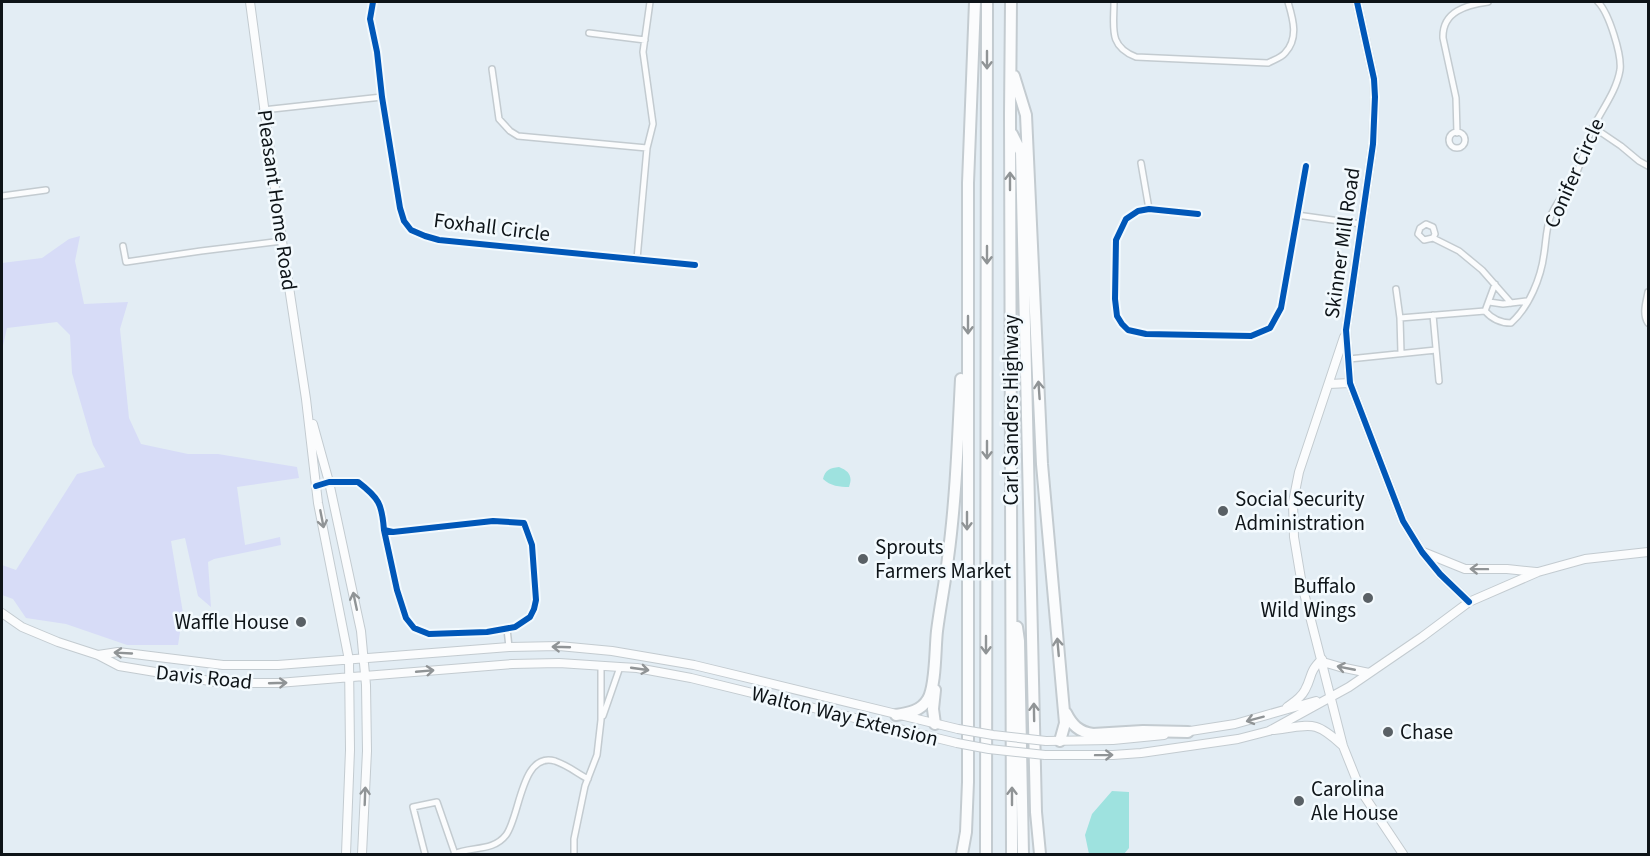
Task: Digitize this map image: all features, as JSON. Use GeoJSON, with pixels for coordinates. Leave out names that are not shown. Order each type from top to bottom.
{"type":"FeatureCollection","features":[{"type":"Feature","properties":{"kind":"highway"},"geometry":{"type":"LineString","coordinates":[[962,855],[966,832],[968,782],[968,183],[975,2]]}},
{"type":"Feature","properties":{"kind":"highway","name":"Carl Sanders Highway"},"geometry":{"type":"LineString","coordinates":[[986,855],[987,2]]}},
{"type":"Feature","properties":{"kind":"highway","name":"Carl Sanders Highway"},"geometry":{"type":"LineString","coordinates":[[1011,2],[1011,855]]}},
{"type":"Feature","properties":{"kind":"highway"},"geometry":{"type":"LineString","coordinates":[[1011,66],[1026,115],[1042,464],[1065,723],[1060,741]]}},
{"type":"Feature","properties":{"kind":"highway"},"geometry":{"type":"LineString","coordinates":[[1010,131],[1021,152],[1036,812],[1040,855]]}},
{"type":"Feature","properties":{"kind":"highway"},"geometry":{"type":"LineString","coordinates":[[935,724],[934,699],[958,438],[961,379],[967,358]]}},
{"type":"Feature","properties":{"kind":"highway"},"geometry":{"type":"LineString","coordinates":[[1011,592],[1019,641],[1023,855]]}},
{"type":"Feature","properties":{"kind":"highway"},"geometry":{"type":"LineString","coordinates":[[896,715],[912,712],[928,700],[932,685],[941,609]]}},
{"type":"Feature","properties":{"kind":"highway"},"geometry":{"type":"LineString","coordinates":[[1063,706],[1070,722],[1087,734],[1143,731],[1188,732]]}},
{"type":"Feature","properties":{"kind":"main road","name":"Pleasant Home Road"},"geometry":{"type":"LineString","coordinates":[[250,2],[263,110],[306,399],[318,503],[349,660],[350,750],[346,855]]}},
{"type":"Feature","properties":{"kind":"main road","name":"Skinner Mill Road"},"geometry":{"type":"LineString","coordinates":[[1357,2],[1374,79],[1375,97],[1373,144],[1346,330],[1350,383],[1403,521],[1422,552],[1440,574],[1469,602]]}},
{"type":"Feature","properties":{"kind":"main road"},"geometry":{"type":"LineString","coordinates":[[1346,330],[1299,472],[1293,502],[1294,537],[1302,585],[1343,746],[1361,791],[1404,855]]}},
{"type":"Feature","properties":{"kind":"main road"},"geometry":{"type":"LineString","coordinates":[[1329,384],[1350,383]]}},
{"type":"Feature","properties":{"kind":"main road","name":"Pleasant Home Road"},"geometry":{"type":"LineString","coordinates":[[306,399],[329,482],[362,631],[366,675],[367,751],[362,855]]}},
{"type":"Feature","properties":{"kind":"main road"},"geometry":{"type":"LineString","coordinates":[[1422,552],[1465,569],[1538,572]]}},
{"type":"Feature","properties":{"kind":"main road","name":"Walton Way Extension"},"geometry":{"type":"LineString","coordinates":[[349,678],[512,664],[554,663],[637,668],[714,684],[939,740],[989,749],[1047,755],[1141,753],[1238,739],[1269,731],[1370,673],[1469,602],[1538,572],[1585,559],[1648,552]]}},
{"type":"Feature","properties":{"kind":"main road","name":"Davis Road"},"geometry":{"type":"LineString","coordinates":[[2,613],[22,627],[98,655],[119,666],[222,682],[278,683],[349,678]]}},
{"type":"Feature","properties":{"kind":"main road","name":"Walton Way Extension"},"geometry":{"type":"LineString","coordinates":[[349,660],[509,647],[559,646],[612,651],[694,665],[958,729],[1046,741],[1113,741],[1188,732],[1235,724],[1331,696]]}},
{"type":"Feature","properties":{"kind":"main road","name":"Davis Road"},"geometry":{"type":"LineString","coordinates":[[98,655],[118,652],[223,665],[278,665],[349,660]]}},
{"type":"Feature","properties":{"kind":"main road"},"geometry":{"type":"LineString","coordinates":[[1322,661],[1370,673]]}},
{"type":"Feature","properties":{"kind":"main road"},"geometry":{"type":"LineString","coordinates":[[1282,711],[1302,694],[1310,673],[1322,661]]}},
{"type":"Feature","properties":{"kind":"main road"},"geometry":{"type":"LineString","coordinates":[[714,684],[718,671]]}},
{"type":"Feature","properties":{"kind":"main road"},"geometry":{"type":"LineString","coordinates":[[935,724],[939,740]]}},
{"type":"Feature","properties":{"kind":"main road"},"geometry":{"type":"LineString","coordinates":[[1269,731],[1312,725],[1323,729],[1343,746]]}},
{"type":"Feature","properties":{"kind":"main road"},"geometry":{"type":"LineString","coordinates":[[1047,755],[1060,741]]}},
{"type":"Feature","properties":{"kind":"street","name":"Foxhall Circle"},"geometry":{"type":"LineString","coordinates":[[373,2],[370,19],[400,208],[411,230],[439,240],[695,265]]}},
{"type":"Feature","properties":{"kind":"street"},"geometry":{"type":"LineString","coordinates":[[637,259],[647,148],[653,124],[643,52],[650,2]]}},
{"type":"Feature","properties":{"kind":"street"},"geometry":{"type":"LineString","coordinates":[[1114,2],[1115,41],[1123,52],[1136,57],[1268,63],[1284,55],[1291,44],[1294,29],[1288,2]]}},
{"type":"Feature","properties":{"kind":"street"},"geometry":{"type":"LineString","coordinates":[[1457,133],[1456,98],[1443,30],[1453,14],[1460,8],[1488,2]]}},
{"type":"Feature","properties":{"kind":"street","name":"Conifer Circle"},"geometry":{"type":"LineString","coordinates":[[1485,311],[1498,321],[1510,323],[1517,317],[1527,301],[1539,278],[1550,218],[1556,204],[1572,183],[1593,127],[1618,79],[1620,66],[1614,37],[1608,17],[1598,2]]}},
{"type":"Feature","properties":{"kind":"street"},"geometry":{"type":"LineString","coordinates":[[589,33],[645,40]]}},
{"type":"Feature","properties":{"kind":"street"},"geometry":{"type":"LineString","coordinates":[[492,69],[499,119],[518,136],[647,148]]}},
{"type":"Feature","properties":{"kind":"street"},"geometry":{"type":"LineString","coordinates":[[263,110],[382,97]]}},
{"type":"Feature","properties":{"kind":"street"},"geometry":{"type":"LineString","coordinates":[[1593,127],[1648,166]]}},
{"type":"Feature","properties":{"kind":"street"},"geometry":{"type":"LineString","coordinates":[[1141,163],[1149,208]]}},
{"type":"Feature","properties":{"kind":"street"},"geometry":{"type":"LineString","coordinates":[[1198,214],[1149,208],[1138,211],[1125,219],[1116,240],[1115,299],[1117,316],[1128,330],[1146,334],[1251,336],[1270,328],[1281,308],[1306,165]]}},
{"type":"Feature","properties":{"kind":"street"},"geometry":{"type":"LineString","coordinates":[[2,196],[46,190]]}},
{"type":"Feature","properties":{"kind":"street"},"geometry":{"type":"LineString","coordinates":[[1297,215],[1361,224]]}},
{"type":"Feature","properties":{"kind":"street"},"geometry":{"type":"LineString","coordinates":[[1432,238],[1459,251],[1482,270],[1511,303]]}},
{"type":"Feature","properties":{"kind":"street"},"geometry":{"type":"LineString","coordinates":[[123,246],[126,262],[282,241]]}},
{"type":"Feature","properties":{"kind":"street"},"geometry":{"type":"LineString","coordinates":[[1400,318],[1485,311],[1495,284]]}},
{"type":"Feature","properties":{"kind":"street"},"geometry":{"type":"LineString","coordinates":[[1396,289],[1401,353]]}},
{"type":"Feature","properties":{"kind":"street"},"geometry":{"type":"LineString","coordinates":[[1648,292],[1644,313],[1648,323]]}},
{"type":"Feature","properties":{"kind":"street"},"geometry":{"type":"LineString","coordinates":[[1490,302],[1503,304],[1527,301]]}},
{"type":"Feature","properties":{"kind":"street"},"geometry":{"type":"LineString","coordinates":[[1433,315],[1439,381]]}},
{"type":"Feature","properties":{"kind":"street"},"geometry":{"type":"LineString","coordinates":[[1349,359],[1436,350]]}},
{"type":"Feature","properties":{"kind":"street"},"geometry":{"type":"LineString","coordinates":[[316,486],[329,482],[358,482],[378,500],[383,514],[384,530],[397,590],[406,618],[414,628],[429,634],[487,632],[515,627],[530,617],[536,600],[532,544],[524,523],[493,520],[393,532],[384,530]]}},
{"type":"Feature","properties":{"kind":"street"},"geometry":{"type":"LineString","coordinates":[[507,629],[509,647]]}},
{"type":"Feature","properties":{"kind":"street"},"geometry":{"type":"LineString","coordinates":[[574,855],[573,839],[588,779],[597,755],[601,720],[601,665]]}},
{"type":"Feature","properties":{"kind":"street"},"geometry":{"type":"LineString","coordinates":[[601,720],[620,667]]}},
{"type":"Feature","properties":{"kind":"street"},"geometry":{"type":"LineString","coordinates":[[425,855],[413,807],[437,802],[455,854],[491,847],[505,836],[512,824],[530,770],[540,761],[553,760],[588,779]]}},
{"type":"Feature","properties":{"kind":"shaded area"},"geometry":{"type":"Polygon","coordinates":[[[80,236],[75,261],[84,304],[128,302],[120,329],[129,418],[141,444],[188,454],[218,454],[297,467],[299,478],[237,487],[245,545],[280,537],[281,545],[208,562],[211,607],[198,596],[185,538],[171,541],[183,613],[178,645],[127,645],[66,624],[26,618],[13,599],[2,595],[2,565],[16,570],[77,474],[105,467],[93,445],[72,373],[70,335],[57,322],[7,328],[2,350],[2,263],[42,258],[69,239],[80,236]]]}},
{"type":"Feature","properties":{"kind":"shaded area"},"geometry":{"type":"Polygon","coordinates":[[[839,467],[849,474],[851,480],[849,487],[832,485],[823,479],[828,470],[839,467]]]}},
{"type":"Feature","properties":{"kind":"shaded area"},"geometry":{"type":"Polygon","coordinates":[[[1112,791],[1129,792],[1129,848],[1124,854],[1089,854],[1085,835],[1092,814],[1112,791]]]}},
{"type":"Feature","properties":{"kind":"cycle path"},"geometry":{"type":"LineString","coordinates":[[373,2],[370,19],[400,208],[404,221],[411,230],[439,240],[695,265]]}},
{"type":"Feature","properties":{"kind":"cycle path"},"geometry":{"type":"LineString","coordinates":[[1357,2],[1374,79],[1375,97],[1373,144],[1346,330],[1350,383],[1403,521],[1422,552],[1440,574],[1469,602]]}},
{"type":"Feature","properties":{"kind":"cycle path"},"geometry":{"type":"LineString","coordinates":[[1198,214],[1149,209],[1138,211],[1126,219],[1116,240],[1115,299],[1117,316],[1128,330],[1146,334],[1251,336],[1270,328],[1281,308],[1306,166]]}},
{"type":"Feature","properties":{"kind":"cycle path"},"geometry":{"type":"LineString","coordinates":[[316,486],[329,482],[358,482],[378,502],[384,530],[393,532],[493,521],[524,523],[532,545],[536,600],[530,617],[515,627],[487,632],[429,634],[414,628],[406,618],[397,590],[384,530]]}},
{"type":"Feature","properties":{"kind":"place","name":"Social Security Administration"},"geometry":{"type":"Point","coordinates":[1223,511]}},
{"type":"Feature","properties":{"kind":"place","name":"Sprouts Farmers Market"},"geometry":{"type":"Point","coordinates":[863,559]}},
{"type":"Feature","properties":{"kind":"place","name":"Buffalo Wild Wings"},"geometry":{"type":"Point","coordinates":[1368,598]}},
{"type":"Feature","properties":{"kind":"place","name":"Waffle House"},"geometry":{"type":"Point","coordinates":[301,622]}},
{"type":"Feature","properties":{"kind":"place","name":"Chase"},"geometry":{"type":"Point","coordinates":[1388,732]}},
{"type":"Feature","properties":{"kind":"place","name":"Carolina Ale House"},"geometry":{"type":"Point","coordinates":[1299,801]}}]}
